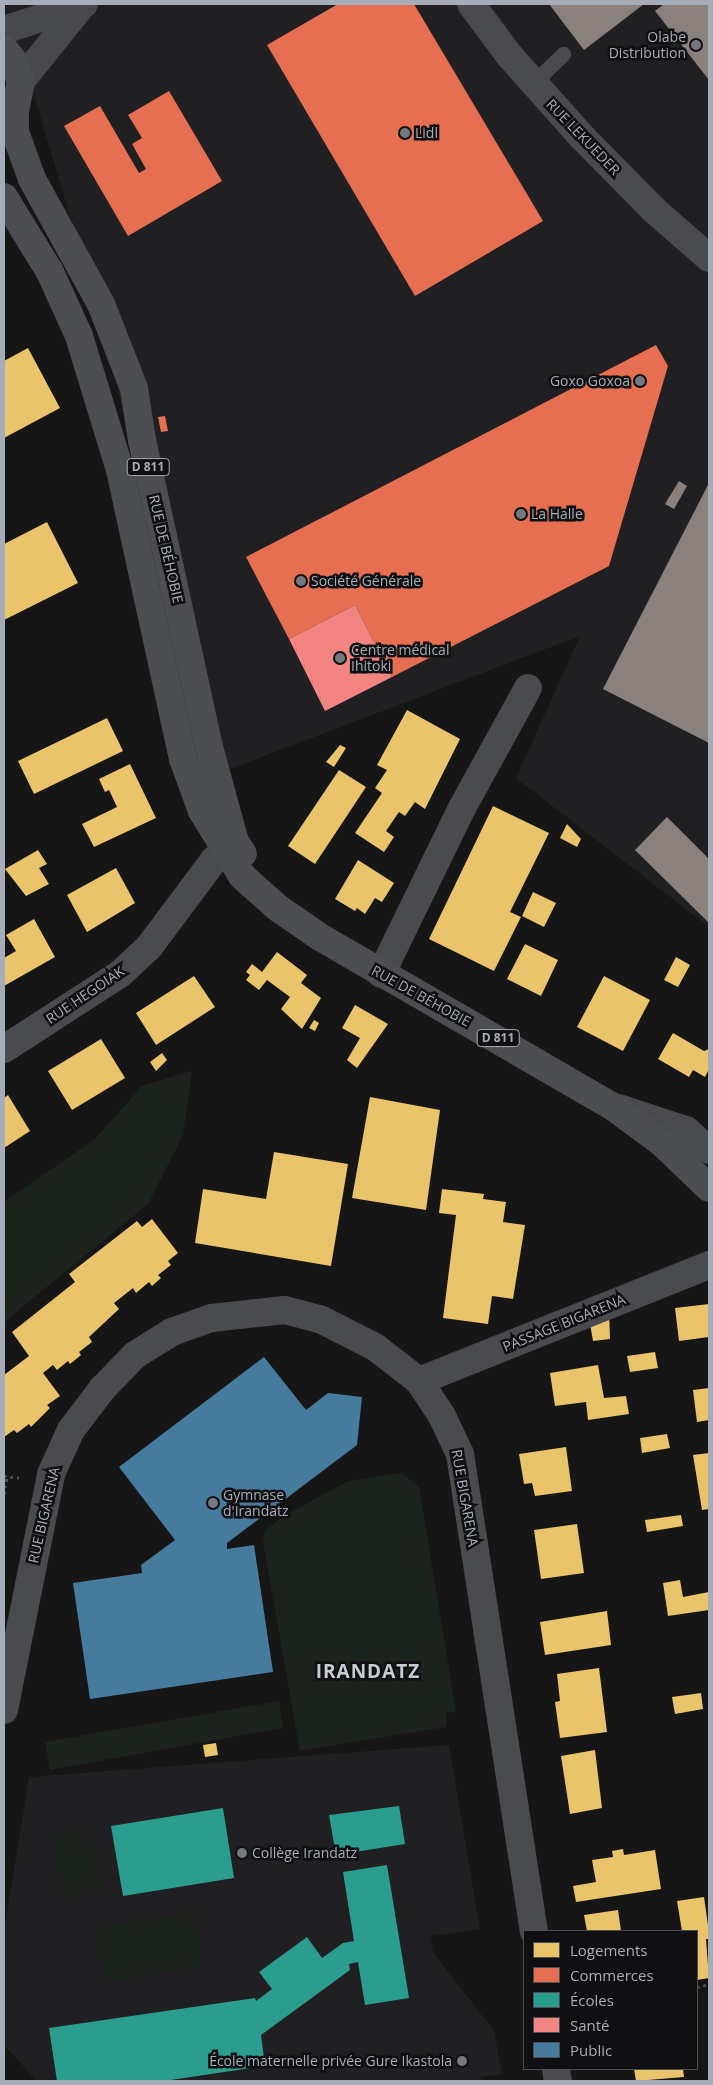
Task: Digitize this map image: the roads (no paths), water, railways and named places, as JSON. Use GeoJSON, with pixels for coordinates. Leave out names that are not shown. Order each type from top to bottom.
{"type":"FeatureCollection","features":[{"type":"Feature","properties":{"kind":"main road"},"geometry":{"type":"LineString","coordinates":[[4,49],[12,59],[21,81]]}},
{"type":"Feature","properties":{"kind":"main road","name":"RUE DE BÉHOBIE"},"geometry":{"type":"LineString","coordinates":[[21,81],[9,117],[32,179],[101,304],[134,388],[142,440],[230,846]]}},
{"type":"Feature","properties":{"kind":"main road","name":"RUE DE BÉHOBIE"},"geometry":{"type":"LineString","coordinates":[[4,196],[50,272],[79,336],[120,470],[183,759],[202,811],[278,908],[381,974],[612,1106],[661,1142],[709,1188]]}},
{"type":"Feature","properties":{"kind":"street"},"geometry":{"type":"LineString","coordinates":[[4,30],[82,4]]}},
{"type":"Feature","properties":{"kind":"street"},"geometry":{"type":"LineString","coordinates":[[21,81],[82,4]]}},
{"type":"Feature","properties":{"kind":"street","name":"RUE LEKUEDER"},"geometry":{"type":"LineString","coordinates":[[471,4],[533,84],[654,210],[709,258]]}},
{"type":"Feature","properties":{"kind":"street"},"geometry":{"type":"LineString","coordinates":[[381,974],[462,808],[528,688]]}},
{"type":"Feature","properties":{"kind":"street","name":"RUE HEGOIAK"},"geometry":{"type":"LineString","coordinates":[[4,1049],[120,974],[149,948],[230,846]]}},
{"type":"Feature","properties":{"kind":"street"},"geometry":{"type":"LineString","coordinates":[[612,1106],[686,1130],[709,1150]]}},
{"type":"Feature","properties":{"kind":"street","name":"PASSAGE BIGARENA"},"geometry":{"type":"LineString","coordinates":[[419,1381],[709,1264]]}},
{"type":"Feature","properties":{"kind":"street","name":"RUE BIGARENA"},"geometry":{"type":"LineString","coordinates":[[4,1710],[51,1474],[71,1430],[103,1388],[135,1355],[172,1332],[211,1318],[285,1310],[322,1320],[375,1347],[419,1381],[442,1416],[460,1454],[534,1930]]}},
{"type":"Feature","properties":{"kind":"lane"},"geometry":{"type":"LineString","coordinates":[[533,84],[563,54]]}},
{"type":"Feature","properties":{"kind":"place","name":"Olabe Distribution"},"geometry":{"type":"Point","coordinates":[696,45]}},
{"type":"Feature","properties":{"kind":"place","name":"Lidl"},"geometry":{"type":"Point","coordinates":[405,133]}},
{"type":"Feature","properties":{"kind":"place","name":"Goxo Goxoa"},"geometry":{"type":"Point","coordinates":[640,381]}},
{"type":"Feature","properties":{"kind":"place","name":"La Halle"},"geometry":{"type":"Point","coordinates":[521,514]}},
{"type":"Feature","properties":{"kind":"place","name":"Société Générale"},"geometry":{"type":"Point","coordinates":[301,581]}},
{"type":"Feature","properties":{"kind":"place","name":"Centre médical Ihitoki"},"geometry":{"type":"Point","coordinates":[340,658]}},
{"type":"Feature","properties":{"kind":"place","name":"Gymnase d'Irandatz"},"geometry":{"type":"Point","coordinates":[213,1503]}},
{"type":"Feature","properties":{"kind":"place","name":"Collège Irandatz"},"geometry":{"type":"Point","coordinates":[242,1853]}},
{"type":"Feature","properties":{"kind":"place","name":"École maternelle privée Gure Ikastola"},"geometry":{"type":"Point","coordinates":[462,2061]}},
{"type":"Feature","properties":{"kind":"district","name":"IRANDATZ"},"geometry":{"type":"Point","coordinates":[368,1672]}}]}
